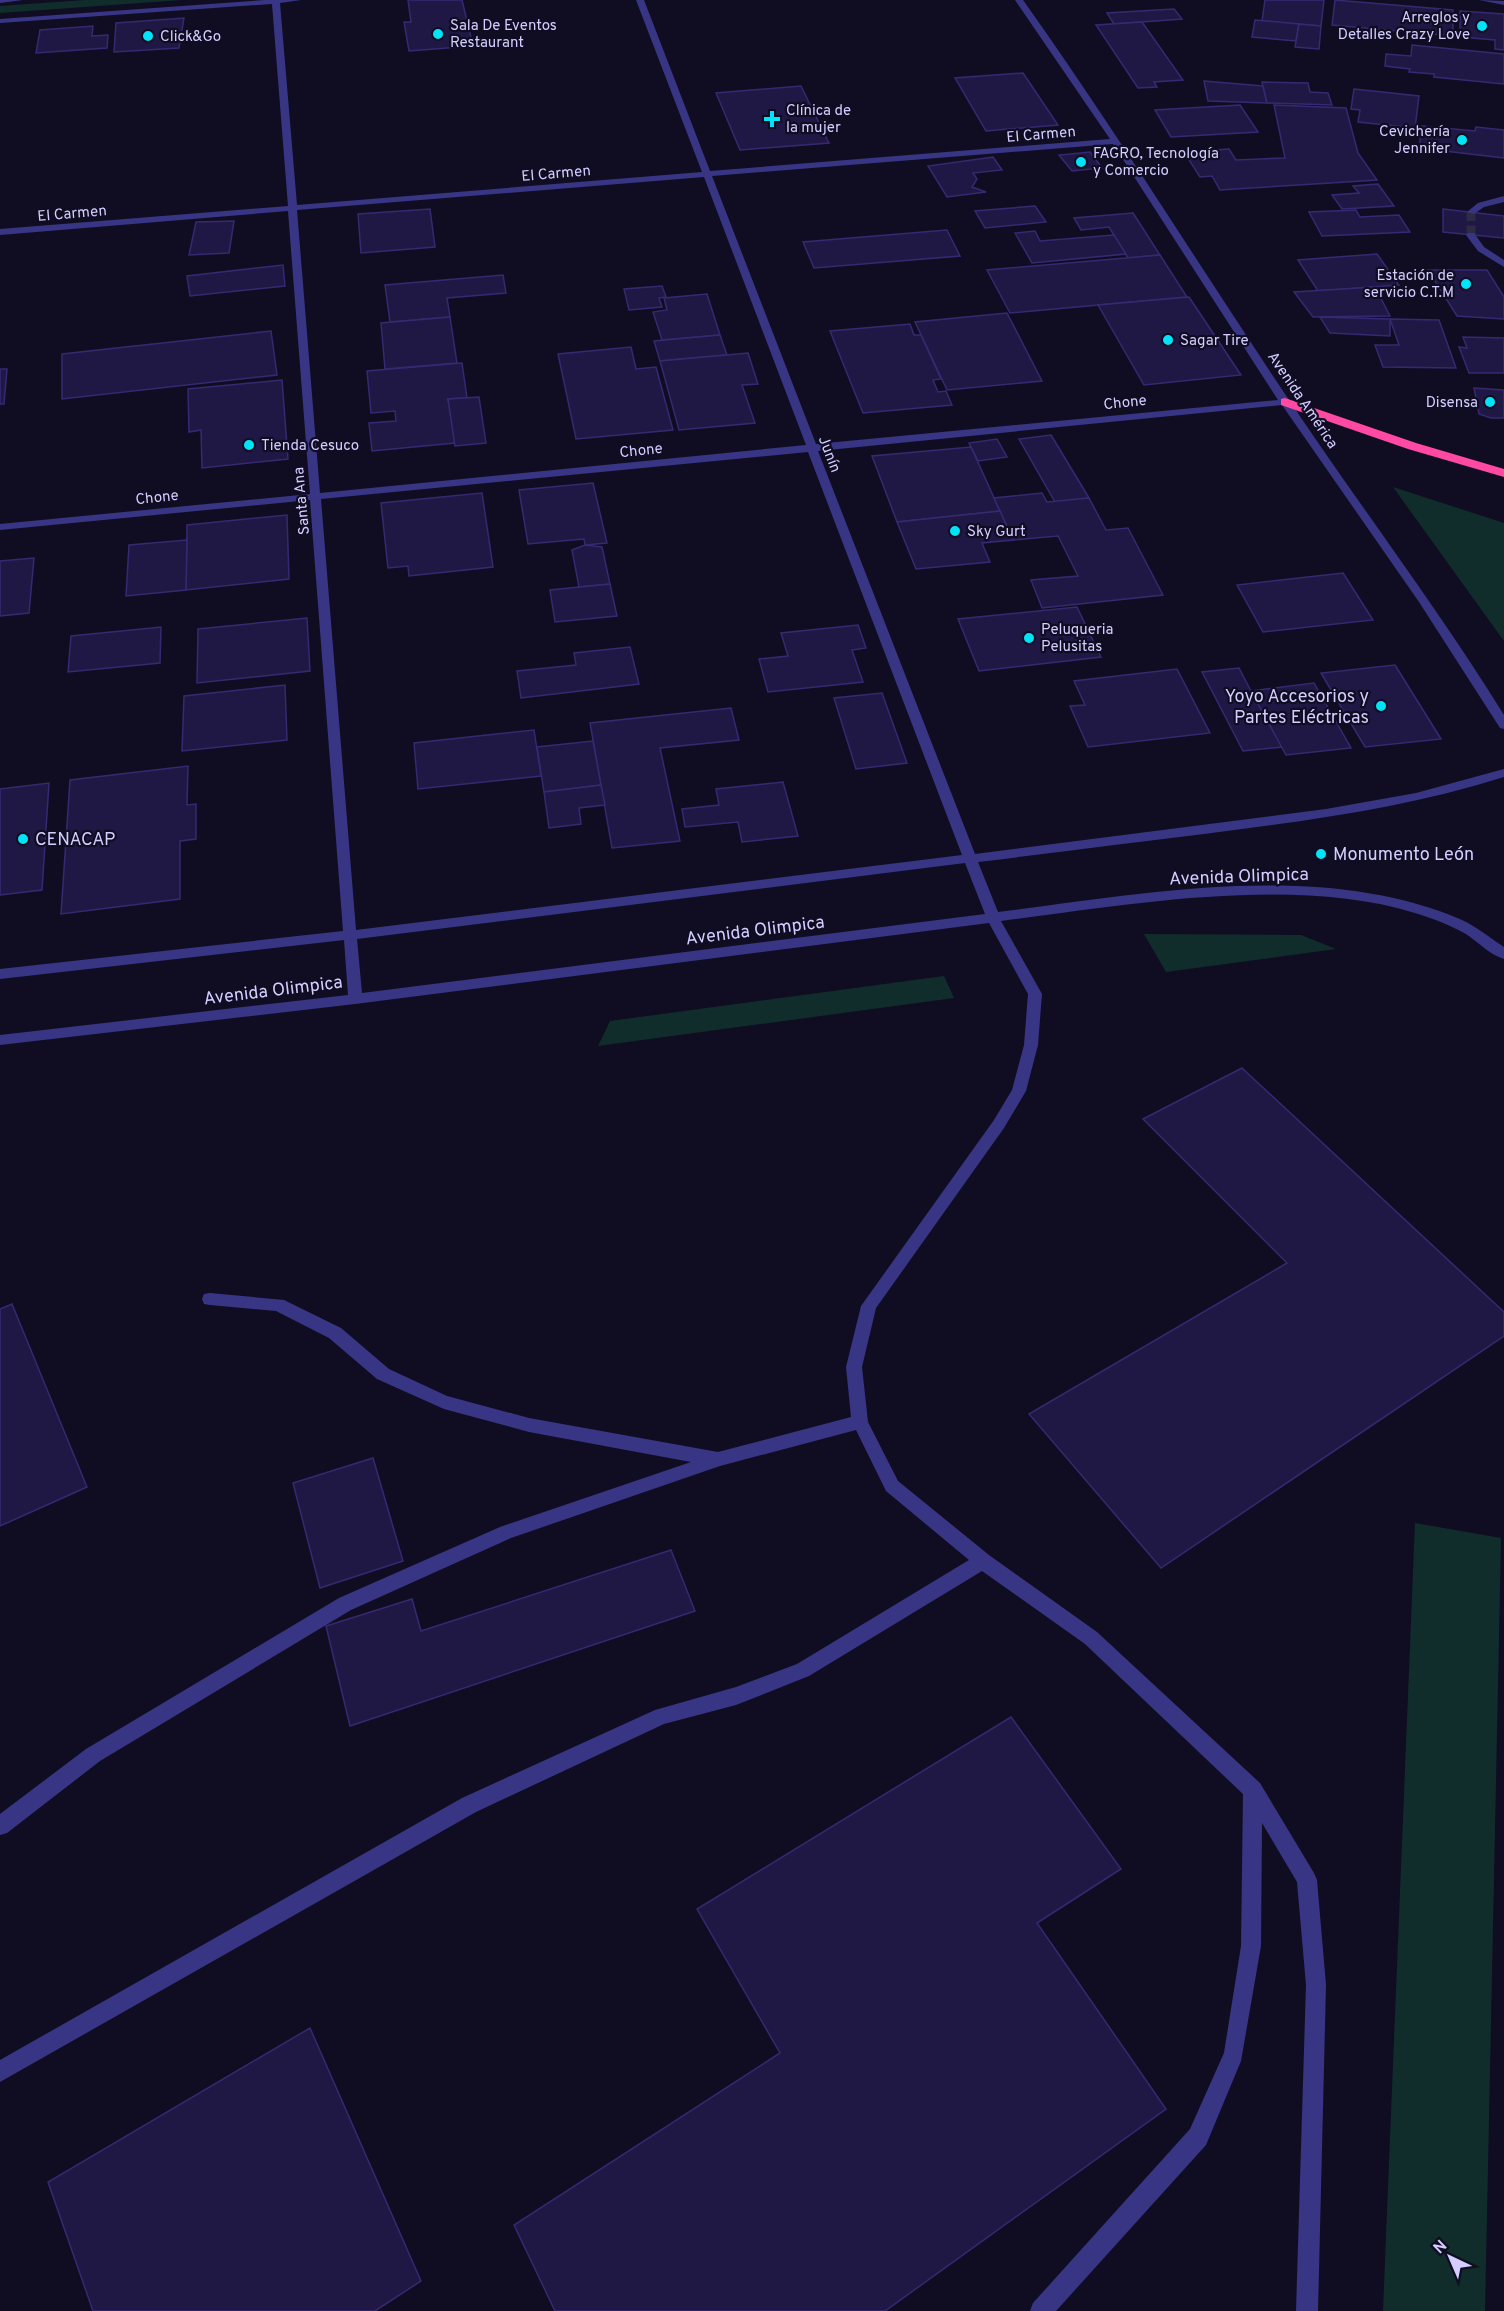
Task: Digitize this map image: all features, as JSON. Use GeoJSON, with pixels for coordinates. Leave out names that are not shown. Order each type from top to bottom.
{"type":"FeatureCollection","features":[{"type":"Feature","properties":{"kind":"highway"},"geometry":{"type":"LineString","coordinates":[[1285,402],[1412,446],[1504,473]]}},
{"type":"Feature","properties":{"kind":"street"},"geometry":{"type":"LineString","coordinates":[[0,1],[19,0]]}},
{"type":"Feature","properties":{"kind":"street"},"geometry":{"type":"LineString","coordinates":[[0,21],[297,0]]}},
{"type":"Feature","properties":{"kind":"street","name":"Junín"},"geometry":{"type":"LineString","coordinates":[[640,0],[993,918],[1035,994],[1030,1045],[1019,1091],[999,1124],[869,1306],[854,1367],[860,1422]]}},
{"type":"Feature","properties":{"kind":"street"},"geometry":{"type":"LineString","coordinates":[[1483,0],[1504,3]]}},
{"type":"Feature","properties":{"kind":"street","name":"Santa Ana"},"geometry":{"type":"LineString","coordinates":[[276,1],[355,999]]}},
{"type":"Feature","properties":{"kind":"street","name":"Avenida América"},"geometry":{"type":"LineString","coordinates":[[1021,1],[1285,402],[1504,725]]}},
{"type":"Feature","properties":{"kind":"street","name":"El Carmen"},"geometry":{"type":"LineString","coordinates":[[0,232],[1115,141]]}},
{"type":"Feature","properties":{"kind":"street"},"geometry":{"type":"LineString","coordinates":[[1471,212],[1481,206],[1504,200]]}},
{"type":"Feature","properties":{"kind":"street"},"geometry":{"type":"LineString","coordinates":[[1471,235],[1481,249],[1504,264]]}},
{"type":"Feature","properties":{"kind":"street","name":"Chone"},"geometry":{"type":"LineString","coordinates":[[0,527],[1285,402]]}},
{"type":"Feature","properties":{"kind":"street"},"geometry":{"type":"LineString","coordinates":[[0,974],[350,935],[1266,822],[1378,806],[1472,784],[1504,773]]}},
{"type":"Feature","properties":{"kind":"street","name":"Avenida Olimpica"},"geometry":{"type":"LineString","coordinates":[[0,1040],[355,999],[1138,899],[1253,890],[1318,891],[1386,900],[1459,925],[1504,954]]}},
{"type":"Feature","properties":{"kind":"street"},"geometry":{"type":"LineString","coordinates":[[210,1299],[278,1305],[335,1333],[383,1374],[444,1402],[530,1425],[720,1459]]}},
{"type":"Feature","properties":{"kind":"street"},"geometry":{"type":"LineString","coordinates":[[0,1826],[93,1755],[345,1604],[506,1532],[720,1459],[860,1422],[892,1486],[983,1561],[1091,1638],[1253,1790],[1307,1880],[1316,1985],[1307,2311]]}},
{"type":"Feature","properties":{"kind":"street"},"geometry":{"type":"LineString","coordinates":[[0,2072],[470,1805],[662,1716],[736,1696],[803,1670],[983,1561]]}},
{"type":"Feature","properties":{"kind":"street"},"geometry":{"type":"LineString","coordinates":[[1041,2311],[1198,2137],[1234,2054],[1251,1946],[1253,1790]]}},
{"type":"Feature","properties":{"kind":"green space"},"geometry":{"type":"Polygon","coordinates":[[[85,0],[182,0],[0,13],[0,6],[85,0]]]}},
{"type":"Feature","properties":{"kind":"green space"},"geometry":{"type":"Polygon","coordinates":[[[1393,487],[1504,523],[1504,641],[1393,487]]]}},
{"type":"Feature","properties":{"kind":"green space"},"geometry":{"type":"Polygon","coordinates":[[[1144,934],[1301,935],[1336,949],[1166,972],[1144,934]]]}},
{"type":"Feature","properties":{"kind":"green space"},"geometry":{"type":"Polygon","coordinates":[[[944,976],[954,998],[598,1046],[610,1021],[944,976]]]}},
{"type":"Feature","properties":{"kind":"green space"},"geometry":{"type":"Polygon","coordinates":[[[1415,1523],[1501,1538],[1485,2311],[1383,2311],[1415,1523]]]}},
{"type":"Feature","properties":{"kind":"building","name":"Sala De Eventos Restaurant"},"geometry":{"type":"Polygon","coordinates":[[[408,0],[462,0],[473,46],[409,51],[404,22],[411,22],[408,0]]]}},
{"type":"Feature","properties":{"kind":"building"},"geometry":{"type":"Polygon","coordinates":[[[1265,0],[1324,0],[1321,26],[1262,21],[1265,0]]]}},
{"type":"Feature","properties":{"kind":"building"},"geometry":{"type":"Polygon","coordinates":[[[1335,0],[1453,10],[1453,36],[1332,25],[1335,0]]]}},
{"type":"Feature","properties":{"kind":"building"},"geometry":{"type":"Polygon","coordinates":[[[1174,9],[1182,19],[1114,24],[1107,13],[1174,9]]]}},
{"type":"Feature","properties":{"kind":"building","name":"Arreglos y Detalles Crazy Love"},"geometry":{"type":"Polygon","coordinates":[[[1460,11],[1504,14],[1504,50],[1495,49],[1495,40],[1460,37],[1460,11]]]}},
{"type":"Feature","properties":{"kind":"building","name":"Click&Go"},"geometry":{"type":"Polygon","coordinates":[[[184,18],[179,48],[114,52],[116,23],[184,18]]]}},
{"type":"Feature","properties":{"kind":"building"},"geometry":{"type":"Polygon","coordinates":[[[1255,20],[1299,24],[1296,41],[1252,37],[1255,20]]]}},
{"type":"Feature","properties":{"kind":"building"},"geometry":{"type":"Polygon","coordinates":[[[1142,22],[1183,80],[1154,82],[1157,87],[1138,88],[1096,25],[1142,22]]]}},
{"type":"Feature","properties":{"kind":"building"},"geometry":{"type":"Polygon","coordinates":[[[1299,24],[1321,26],[1319,49],[1295,47],[1299,24]]]}},
{"type":"Feature","properties":{"kind":"building"},"geometry":{"type":"Polygon","coordinates":[[[93,26],[92,36],[108,35],[107,48],[36,53],[40,30],[93,26]]]}},
{"type":"Feature","properties":{"kind":"building"},"geometry":{"type":"Polygon","coordinates":[[[1412,45],[1504,54],[1504,84],[1434,77],[1434,74],[1409,72],[1410,69],[1385,66],[1386,54],[1411,56],[1412,45]]]}},
{"type":"Feature","properties":{"kind":"building"},"geometry":{"type":"Polygon","coordinates":[[[1023,73],[1058,125],[986,131],[955,78],[1023,73]]]}},
{"type":"Feature","properties":{"kind":"building"},"geometry":{"type":"Polygon","coordinates":[[[1204,81],[1263,86],[1267,103],[1208,101],[1204,81]]]}},
{"type":"Feature","properties":{"kind":"building"},"geometry":{"type":"Polygon","coordinates":[[[1262,82],[1308,83],[1310,92],[1328,93],[1332,105],[1267,103],[1262,82]]]}},
{"type":"Feature","properties":{"kind":"building"},"geometry":{"type":"Polygon","coordinates":[[[801,86],[829,143],[740,150],[716,93],[801,86]]]}},
{"type":"Feature","properties":{"kind":"building"},"geometry":{"type":"Polygon","coordinates":[[[1354,89],[1419,96],[1415,128],[1358,122],[1360,110],[1351,109],[1354,89]]]}},
{"type":"Feature","properties":{"kind":"building"},"geometry":{"type":"Polygon","coordinates":[[[1240,105],[1258,132],[1171,137],[1155,110],[1240,105]]]}},
{"type":"Feature","properties":{"kind":"building"},"geometry":{"type":"Polygon","coordinates":[[[1274,105],[1346,108],[1358,153],[1377,180],[1220,190],[1212,176],[1200,177],[1184,152],[1229,149],[1236,160],[1285,158],[1274,105]]]}},
{"type":"Feature","properties":{"kind":"building","name":"Cevichería Jennifer"},"geometry":{"type":"Polygon","coordinates":[[[1422,126],[1475,131],[1476,127],[1504,130],[1504,158],[1419,148],[1422,126]]]}},
{"type":"Feature","properties":{"kind":"building","name":"FAGRO, Tecnología y Comercio"},"geometry":{"type":"Polygon","coordinates":[[[1090,152],[1102,168],[1072,171],[1059,155],[1090,152]]]}},
{"type":"Feature","properties":{"kind":"building"},"geometry":{"type":"Polygon","coordinates":[[[993,157],[1002,170],[973,173],[977,179],[972,187],[986,192],[947,197],[928,166],[993,157]]]}},
{"type":"Feature","properties":{"kind":"building"},"geometry":{"type":"Polygon","coordinates":[[[1378,184],[1394,206],[1342,209],[1332,195],[1359,193],[1353,186],[1378,184]]]}},
{"type":"Feature","properties":{"kind":"building"},"geometry":{"type":"Polygon","coordinates":[[[1035,206],[1046,222],[985,228],[975,211],[1035,206]]]}},
{"type":"Feature","properties":{"kind":"building"},"geometry":{"type":"Polygon","coordinates":[[[430,209],[435,247],[361,253],[358,214],[430,209]]]}},
{"type":"Feature","properties":{"kind":"building"},"geometry":{"type":"Polygon","coordinates":[[[1443,209],[1504,216],[1504,238],[1443,232],[1443,209]]]}},
{"type":"Feature","properties":{"kind":"building"},"geometry":{"type":"Polygon","coordinates":[[[1356,210],[1360,217],[1399,215],[1410,232],[1322,236],[1309,212],[1356,210]]]}},
{"type":"Feature","properties":{"kind":"building"},"geometry":{"type":"Polygon","coordinates":[[[1133,213],[1160,255],[1128,258],[1109,227],[1081,230],[1074,218],[1133,213]]]}},
{"type":"Feature","properties":{"kind":"building"},"geometry":{"type":"Polygon","coordinates":[[[234,221],[229,253],[189,255],[196,222],[234,221]]]}},
{"type":"Feature","properties":{"kind":"building"},"geometry":{"type":"Polygon","coordinates":[[[947,230],[960,256],[814,268],[803,242],[947,230]]]}},
{"type":"Feature","properties":{"kind":"building"},"geometry":{"type":"Polygon","coordinates":[[[1035,231],[1040,241],[1114,235],[1126,254],[1032,263],[1015,233],[1035,231]]]}},
{"type":"Feature","properties":{"kind":"building"},"geometry":{"type":"Polygon","coordinates":[[[1377,254],[1399,285],[1318,291],[1298,260],[1377,254]]]}},
{"type":"Feature","properties":{"kind":"building"},"geometry":{"type":"Polygon","coordinates":[[[1160,255],[1187,297],[1010,313],[987,270],[1160,255]]]}},
{"type":"Feature","properties":{"kind":"building"},"geometry":{"type":"Polygon","coordinates":[[[283,265],[285,286],[190,296],[187,276],[283,265]]]}},
{"type":"Feature","properties":{"kind":"building","name":"Estación de servicio C.T.M"},"geometry":{"type":"Polygon","coordinates":[[[1428,270],[1487,270],[1504,297],[1504,319],[1457,316],[1428,270]]]}},
{"type":"Feature","properties":{"kind":"building"},"geometry":{"type":"Polygon","coordinates":[[[503,275],[506,293],[447,298],[450,317],[390,322],[385,285],[503,275]]]}},
{"type":"Feature","properties":{"kind":"building"},"geometry":{"type":"Polygon","coordinates":[[[662,286],[666,297],[659,298],[662,307],[629,310],[624,289],[662,286]]]}},
{"type":"Feature","properties":{"kind":"building"},"geometry":{"type":"Polygon","coordinates":[[[1375,287],[1390,316],[1313,317],[1294,292],[1375,287]]]}},
{"type":"Feature","properties":{"kind":"building"},"geometry":{"type":"Polygon","coordinates":[[[707,294],[720,335],[662,340],[653,312],[667,310],[664,298],[707,294]]]}},
{"type":"Feature","properties":{"kind":"building","name":"Sagar Tire"},"geometry":{"type":"Polygon","coordinates":[[[1189,297],[1241,375],[1144,385],[1098,305],[1189,297]]]}},
{"type":"Feature","properties":{"kind":"building"},"geometry":{"type":"Polygon","coordinates":[[[1007,313],[1042,381],[947,390],[915,322],[1007,313]]]}},
{"type":"Feature","properties":{"kind":"building"},"geometry":{"type":"Polygon","coordinates":[[[450,317],[457,363],[385,369],[381,323],[450,317]]]}},
{"type":"Feature","properties":{"kind":"building"},"geometry":{"type":"Polygon","coordinates":[[[1320,317],[1390,319],[1390,336],[1330,333],[1320,317]]]}},
{"type":"Feature","properties":{"kind":"building"},"geometry":{"type":"Polygon","coordinates":[[[1390,319],[1439,320],[1456,368],[1383,367],[1375,345],[1399,345],[1390,319]]]}},
{"type":"Feature","properties":{"kind":"building"},"geometry":{"type":"Polygon","coordinates":[[[910,324],[914,335],[921,335],[941,379],[933,380],[938,392],[946,391],[952,405],[863,413],[830,331],[910,324]]]}},
{"type":"Feature","properties":{"kind":"building"},"geometry":{"type":"Polygon","coordinates":[[[271,331],[277,375],[62,399],[62,354],[271,331]]]}},
{"type":"Feature","properties":{"kind":"building"},"geometry":{"type":"Polygon","coordinates":[[[720,335],[727,355],[660,361],[654,341],[720,335]]]}},
{"type":"Feature","properties":{"kind":"building"},"geometry":{"type":"Polygon","coordinates":[[[1463,337],[1504,338],[1504,373],[1469,373],[1459,347],[1467,348],[1463,337]]]}},
{"type":"Feature","properties":{"kind":"building"},"geometry":{"type":"Polygon","coordinates":[[[631,347],[636,369],[656,367],[673,430],[576,439],[558,354],[631,347]]]}},
{"type":"Feature","properties":{"kind":"building"},"geometry":{"type":"Polygon","coordinates":[[[748,353],[758,384],[742,385],[755,423],[679,430],[660,361],[748,353]]]}},
{"type":"Feature","properties":{"kind":"building"},"geometry":{"type":"Polygon","coordinates":[[[462,363],[467,398],[448,399],[455,443],[372,451],[369,423],[396,421],[395,411],[371,413],[367,371],[462,363]]]}},
{"type":"Feature","properties":{"kind":"building"},"geometry":{"type":"Polygon","coordinates":[[[0,369],[7,369],[4,404],[0,404],[0,369]]]}},
{"type":"Feature","properties":{"kind":"building"},"geometry":{"type":"Polygon","coordinates":[[[282,380],[288,459],[202,468],[201,430],[189,432],[188,389],[282,380]]]}},
{"type":"Feature","properties":{"kind":"building","name":"Disensa"},"geometry":{"type":"Polygon","coordinates":[[[1474,388],[1504,390],[1504,418],[1491,418],[1479,414],[1474,388]]]}},
{"type":"Feature","properties":{"kind":"building"},"geometry":{"type":"Polygon","coordinates":[[[479,397],[486,443],[455,446],[448,399],[479,397]]]}},
{"type":"Feature","properties":{"kind":"building"},"geometry":{"type":"Polygon","coordinates":[[[1051,435],[1089,498],[1055,502],[1019,439],[1051,435]]]}},
{"type":"Feature","properties":{"kind":"building"},"geometry":{"type":"Polygon","coordinates":[[[997,439],[1007,457],[978,461],[969,443],[997,439]]]}},
{"type":"Feature","properties":{"kind":"building"},"geometry":{"type":"Polygon","coordinates":[[[971,447],[1000,511],[897,522],[872,456],[971,447]]]}},
{"type":"Feature","properties":{"kind":"building"},"geometry":{"type":"Polygon","coordinates":[[[593,483],[607,543],[585,545],[584,539],[528,544],[519,490],[593,483]]]}},
{"type":"Feature","properties":{"kind":"building"},"geometry":{"type":"Polygon","coordinates":[[[482,493],[493,567],[409,576],[408,566],[388,568],[381,503],[482,493]]]}},
{"type":"Feature","properties":{"kind":"building"},"geometry":{"type":"Polygon","coordinates":[[[1042,493],[1047,502],[1089,498],[1106,530],[1128,528],[1163,595],[1042,608],[1031,580],[1078,576],[1058,536],[1013,540],[994,498],[1042,493]]]}},
{"type":"Feature","properties":{"kind":"building","name":"Sky Gurt"},"geometry":{"type":"Polygon","coordinates":[[[1000,511],[1013,540],[982,543],[990,562],[916,569],[897,522],[1000,511]]]}},
{"type":"Feature","properties":{"kind":"building"},"geometry":{"type":"Polygon","coordinates":[[[287,515],[289,579],[186,590],[187,525],[287,515]]]}},
{"type":"Feature","properties":{"kind":"building"},"geometry":{"type":"Polygon","coordinates":[[[187,540],[186,590],[126,596],[129,545],[187,540]]]}},
{"type":"Feature","properties":{"kind":"building"},"geometry":{"type":"Polygon","coordinates":[[[585,545],[602,547],[610,584],[579,587],[572,550],[585,545]]]}},
{"type":"Feature","properties":{"kind":"building"},"geometry":{"type":"Polygon","coordinates":[[[34,558],[29,613],[0,616],[0,561],[34,558]]]}},
{"type":"Feature","properties":{"kind":"building"},"geometry":{"type":"Polygon","coordinates":[[[1343,573],[1373,620],[1263,632],[1237,585],[1343,573]]]}},
{"type":"Feature","properties":{"kind":"building"},"geometry":{"type":"Polygon","coordinates":[[[610,584],[617,616],[555,622],[550,590],[610,584]]]}},
{"type":"Feature","properties":{"kind":"building","name":"Peluqueria Pelusitas"},"geometry":{"type":"Polygon","coordinates":[[[1077,607],[1101,657],[979,671],[958,619],[1077,607]]]}},
{"type":"Feature","properties":{"kind":"building"},"geometry":{"type":"Polygon","coordinates":[[[307,618],[310,671],[197,683],[198,629],[307,618]]]}},
{"type":"Feature","properties":{"kind":"building"},"geometry":{"type":"Polygon","coordinates":[[[858,625],[866,648],[852,650],[863,682],[768,692],[759,659],[788,656],[781,633],[858,625]]]}},
{"type":"Feature","properties":{"kind":"building"},"geometry":{"type":"Polygon","coordinates":[[[161,627],[160,663],[68,672],[71,636],[161,627]]]}},
{"type":"Feature","properties":{"kind":"building"},"geometry":{"type":"Polygon","coordinates":[[[630,647],[639,684],[521,698],[517,671],[576,665],[574,653],[630,647]]]}},
{"type":"Feature","properties":{"kind":"building","name":"Yoyo Accesorios y Partes Eléctricas"},"geometry":{"type":"Polygon","coordinates":[[[1395,665],[1441,739],[1365,747],[1321,673],[1395,665]]]}},
{"type":"Feature","properties":{"kind":"building"},"geometry":{"type":"Polygon","coordinates":[[[1239,668],[1283,747],[1243,751],[1202,672],[1239,668]]]}},
{"type":"Feature","properties":{"kind":"building"},"geometry":{"type":"Polygon","coordinates":[[[1177,669],[1210,733],[1088,747],[1070,706],[1085,705],[1074,681],[1177,669]]]}},
{"type":"Feature","properties":{"kind":"building"},"geometry":{"type":"Polygon","coordinates":[[[1314,683],[1351,748],[1286,755],[1251,691],[1314,683]]]}},
{"type":"Feature","properties":{"kind":"building"},"geometry":{"type":"Polygon","coordinates":[[[285,685],[287,740],[182,751],[184,696],[285,685]]]}},
{"type":"Feature","properties":{"kind":"building"},"geometry":{"type":"Polygon","coordinates":[[[882,693],[907,763],[856,769],[834,698],[882,693]]]}},
{"type":"Feature","properties":{"kind":"building"},"geometry":{"type":"Polygon","coordinates":[[[731,708],[739,740],[660,748],[680,841],[612,848],[590,723],[731,708]]]}},
{"type":"Feature","properties":{"kind":"building"},"geometry":{"type":"Polygon","coordinates":[[[534,730],[541,776],[418,789],[414,743],[534,730]]]}},
{"type":"Feature","properties":{"kind":"building"},"geometry":{"type":"Polygon","coordinates":[[[593,741],[601,785],[544,792],[537,747],[593,741]]]}},
{"type":"Feature","properties":{"kind":"building"},"geometry":{"type":"Polygon","coordinates":[[[188,766],[187,805],[196,804],[196,839],[180,841],[180,899],[61,914],[70,780],[188,766]]]}},
{"type":"Feature","properties":{"kind":"building"},"geometry":{"type":"Polygon","coordinates":[[[783,782],[798,836],[742,842],[738,822],[685,827],[682,809],[719,805],[716,789],[783,782]]]}},
{"type":"Feature","properties":{"kind":"building","name":"CENACAP"},"geometry":{"type":"Polygon","coordinates":[[[49,783],[42,890],[0,895],[0,789],[49,783]]]}},
{"type":"Feature","properties":{"kind":"building"},"geometry":{"type":"Polygon","coordinates":[[[601,785],[605,805],[579,808],[581,824],[549,828],[544,792],[601,785]]]}},
{"type":"Feature","properties":{"kind":"building"},"geometry":{"type":"Polygon","coordinates":[[[1242,1068],[1504,1312],[1504,1336],[1161,1568],[1029,1414],[1287,1263],[1143,1119],[1242,1068]]]}},
{"type":"Feature","properties":{"kind":"building"},"geometry":{"type":"Polygon","coordinates":[[[12,1304],[87,1487],[0,1526],[0,1309],[12,1304]]]}},
{"type":"Feature","properties":{"kind":"building"},"geometry":{"type":"Polygon","coordinates":[[[373,1458],[403,1561],[320,1588],[293,1483],[373,1458]]]}},
{"type":"Feature","properties":{"kind":"building"},"geometry":{"type":"Polygon","coordinates":[[[671,1550],[695,1611],[350,1726],[326,1626],[412,1599],[421,1631],[671,1550]]]}},
{"type":"Feature","properties":{"kind":"building"},"geometry":{"type":"Polygon","coordinates":[[[1011,1717],[1121,1869],[1037,1923],[1166,2109],[885,2311],[555,2311],[514,2225],[780,2053],[697,1909],[1011,1717]]]}},
{"type":"Feature","properties":{"kind":"building"},"geometry":{"type":"Polygon","coordinates":[[[310,2028],[421,2281],[375,2311],[93,2311],[48,2182],[310,2028]]]}},
{"type":"Feature","properties":{"kind":"tunnel"},"geometry":{"type":"LineString","coordinates":[[1471,212],[1471,235]]}},
{"type":"Feature","properties":{"kind":"place","name":"Arreglos y Detalles Crazy Love"},"geometry":{"type":"Point","coordinates":[1482,26]}},
{"type":"Feature","properties":{"kind":"place","name":"Sala De Eventos Restaurant"},"geometry":{"type":"Point","coordinates":[438,34]}},
{"type":"Feature","properties":{"kind":"place","name":"Click&Go"},"geometry":{"type":"Point","coordinates":[148,36]}},
{"type":"Feature","properties":{"kind":"place","name":"Clínica de la mujer"},"geometry":{"type":"Point","coordinates":[772,119]}},
{"type":"Feature","properties":{"kind":"place","name":"Cevichería Jennifer"},"geometry":{"type":"Point","coordinates":[1462,140]}},
{"type":"Feature","properties":{"kind":"place","name":"FAGRO, Tecnología y Comercio"},"geometry":{"type":"Point","coordinates":[1081,162]}},
{"type":"Feature","properties":{"kind":"place","name":"Estación de servicio C.T.M"},"geometry":{"type":"Point","coordinates":[1466,284]}},
{"type":"Feature","properties":{"kind":"place","name":"Sagar Tire"},"geometry":{"type":"Point","coordinates":[1168,340]}},
{"type":"Feature","properties":{"kind":"place","name":"Disensa"},"geometry":{"type":"Point","coordinates":[1490,402]}},
{"type":"Feature","properties":{"kind":"place","name":"Tienda Cesuco"},"geometry":{"type":"Point","coordinates":[249,445]}},
{"type":"Feature","properties":{"kind":"place","name":"Sky Gurt"},"geometry":{"type":"Point","coordinates":[955,531]}},
{"type":"Feature","properties":{"kind":"place","name":"Peluqueria Pelusitas"},"geometry":{"type":"Point","coordinates":[1029,638]}},
{"type":"Feature","properties":{"kind":"place","name":"Yoyo Accesorios y Partes Eléctricas"},"geometry":{"type":"Point","coordinates":[1381,706]}},
{"type":"Feature","properties":{"kind":"place","name":"CENACAP"},"geometry":{"type":"Point","coordinates":[23,839]}},
{"type":"Feature","properties":{"kind":"place","name":"Monumento León"},"geometry":{"type":"Point","coordinates":[1321,854]}}]}
